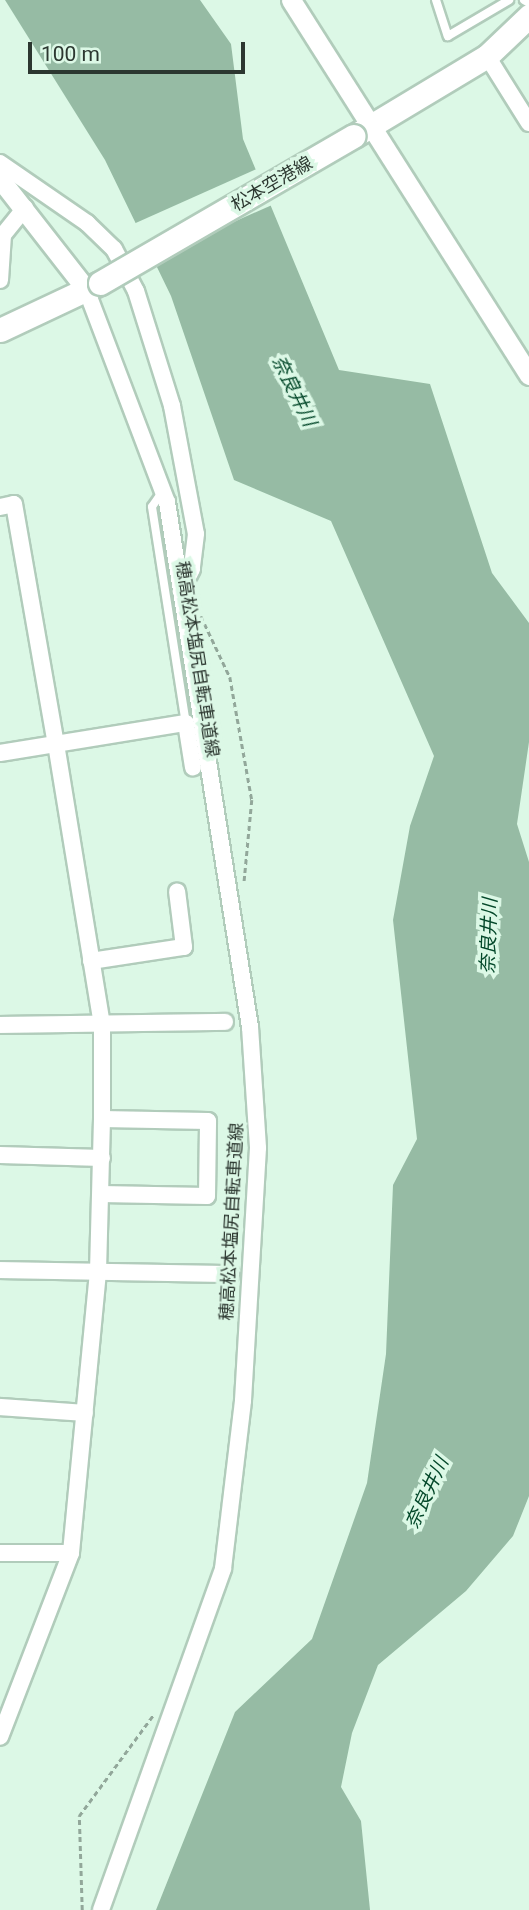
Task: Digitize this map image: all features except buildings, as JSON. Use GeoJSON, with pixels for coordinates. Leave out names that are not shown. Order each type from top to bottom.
{"type":"FeatureCollection","features":[{"type":"Feature","properties":{"kind":"main road","name":"松本空港線"},"geometry":{"type":"LineString","coordinates":[[0,330],[93,286],[362,132],[487,55],[528,11]]}},
{"type":"Feature","properties":{"kind":"street"},"geometry":{"type":"LineString","coordinates":[[291,0],[362,132],[529,375]]}},
{"type":"Feature","properties":{"kind":"street"},"geometry":{"type":"LineString","coordinates":[[487,55],[529,123]]}},
{"type":"Feature","properties":{"kind":"street"},"geometry":{"type":"LineString","coordinates":[[0,163],[88,223],[114,249],[136,291],[172,406],[195,534],[192,569],[181,591]]}},
{"type":"Feature","properties":{"kind":"street"},"geometry":{"type":"LineString","coordinates":[[0,179],[93,286],[163,491],[209,742],[254,1063],[258,1148],[250,1295],[223,1569],[102,1910]]}},
{"type":"Feature","properties":{"kind":"street"},"geometry":{"type":"LineString","coordinates":[[0,280],[3,235],[25,208]]}},
{"type":"Feature","properties":{"kind":"street"},"geometry":{"type":"LineString","coordinates":[[0,507],[14,504],[102,1026],[102,1158],[98,1272],[71,1553],[0,1737]]}},
{"type":"Feature","properties":{"kind":"street"},"geometry":{"type":"LineString","coordinates":[[0,753],[186,723],[193,767]]}},
{"type":"Feature","properties":{"kind":"street"},"geometry":{"type":"LineString","coordinates":[[91,961],[184,947],[177,891]]}},
{"type":"Feature","properties":{"kind":"street"},"geometry":{"type":"LineString","coordinates":[[0,1025],[102,1026],[225,1022]]}},
{"type":"Feature","properties":{"kind":"street"},"geometry":{"type":"LineString","coordinates":[[101,1194],[207,1196],[208,1121],[102,1119]]}},
{"type":"Feature","properties":{"kind":"street"},"geometry":{"type":"LineString","coordinates":[[0,1155],[102,1158]]}},
{"type":"Feature","properties":{"kind":"street"},"geometry":{"type":"LineString","coordinates":[[0,1270],[231,1274]]}},
{"type":"Feature","properties":{"kind":"street"},"geometry":{"type":"LineString","coordinates":[[0,1407],[85,1413]]}},
{"type":"Feature","properties":{"kind":"street"},"geometry":{"type":"LineString","coordinates":[[0,1553],[71,1553]]}},
{"type":"Feature","properties":{"kind":"lane"},"geometry":{"type":"LineString","coordinates":[[436,0],[448,36],[509,0]]}},
{"type":"Feature","properties":{"kind":"lane"},"geometry":{"type":"LineString","coordinates":[[163,491],[152,507],[186,723]]}},
{"type":"Feature","properties":{"kind":"path"},"geometry":{"type":"LineString","coordinates":[[181,591],[196,604],[230,677],[252,800],[243,897]]}},
{"type":"Feature","properties":{"kind":"path"},"geometry":{"type":"LineString","coordinates":[[82,1910],[79,1816],[156,1712]]}},
{"type":"Feature","properties":{"kind":"water","name":"奈良井川"},"geometry":{"type":"Polygon","coordinates":[[[5,0],[200,0],[231,44],[243,139],[339,370],[430,384],[492,573],[529,623],[529,742],[517,824],[529,862],[529,1496],[513,1536],[466,1591],[378,1665],[352,1733],[341,1787],[361,1821],[370,1910],[156,1910],[235,1712],[312,1639],[367,1483],[386,1354],[393,1185],[417,1139],[393,920],[410,826],[434,756],[331,521],[234,480],[171,296],[105,160],[5,0]]]}},
{"type":"Feature","properties":{"kind":"pier"},"geometry":{"type":"Polygon","coordinates":[[[259,168],[275,204],[149,260],[133,224],[259,168]]]}}]}
